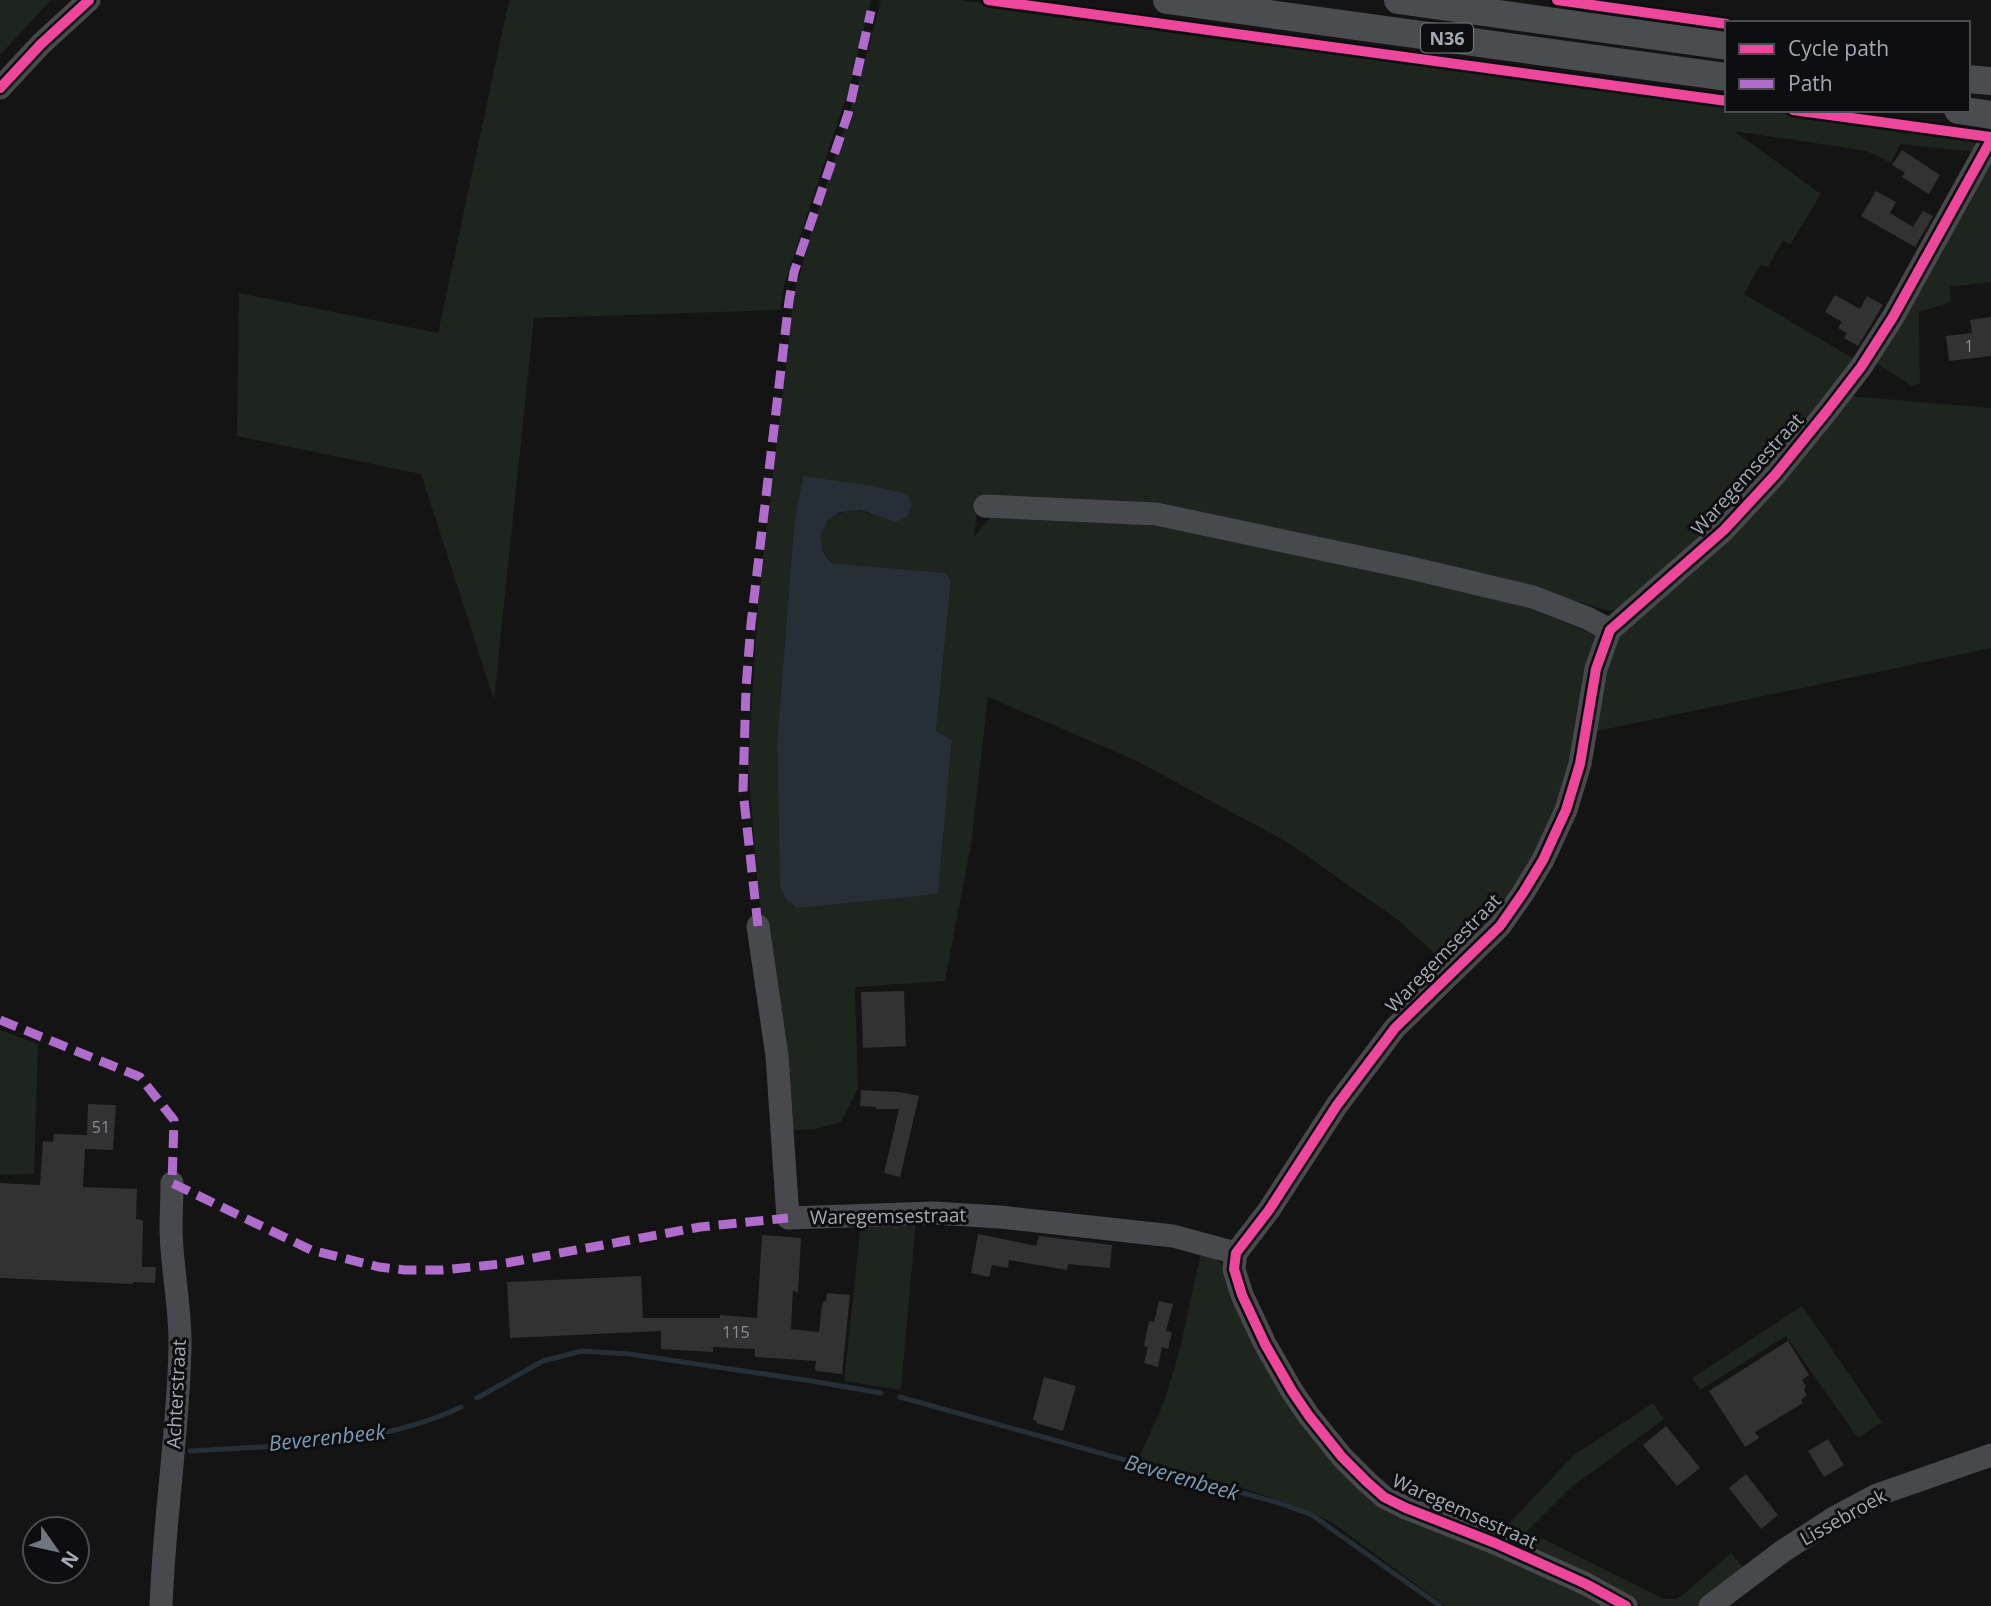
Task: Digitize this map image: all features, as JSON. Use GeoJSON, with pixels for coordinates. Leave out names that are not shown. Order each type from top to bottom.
{"type":"FeatureCollection","features":[{"type":"Feature","properties":{"kind":"main road","name":"N36"},"geometry":{"type":"LineString","coordinates":[[1167,0],[1725,77]]}},
{"type":"Feature","properties":{"kind":"main road","name":"N36"},"geometry":{"type":"LineString","coordinates":[[1398,0],[1725,46]]}},
{"type":"Feature","properties":{"kind":"main road"},"geometry":{"type":"LineString","coordinates":[[1970,79],[1991,82]]}},
{"type":"Feature","properties":{"kind":"main road"},"geometry":{"type":"LineString","coordinates":[[1970,112],[1991,115]]}},
{"type":"Feature","properties":{"kind":"street"},"geometry":{"type":"LineString","coordinates":[[0,88],[41,44],[89,0]]}},
{"type":"Feature","properties":{"kind":"street","name":"Waregemsestraat"},"geometry":{"type":"LineString","coordinates":[[1626,1606],[1575,1578],[1406,1508],[1384,1497],[1367,1482],[1342,1457],[1310,1416],[1265,1344],[1242,1295],[1234,1269],[1236,1253],[1269,1210],[1337,1105],[1395,1028],[1500,926],[1524,893],[1566,810],[1580,764],[1596,669],[1610,630],[1724,530],[1775,475],[1827,411],[1861,367],[1893,317],[1991,140]]}},
{"type":"Feature","properties":{"kind":"street"},"geometry":{"type":"LineString","coordinates":[[985,506],[1156,513],[1533,597],[1610,630]]}},
{"type":"Feature","properties":{"kind":"street","name":"Waregemsestraat"},"geometry":{"type":"LineString","coordinates":[[758,926],[777,1056],[788,1218],[934,1213],[1000,1217],[1172,1236],[1236,1253]]}},
{"type":"Feature","properties":{"kind":"street","name":"Achterstraat"},"geometry":{"type":"LineString","coordinates":[[161,1606],[181,1345],[171,1232],[172,1183]]}},
{"type":"Feature","properties":{"kind":"street","name":"Lissebroek"},"geometry":{"type":"LineString","coordinates":[[1710,1606],[1783,1551],[1834,1518],[1877,1495],[1991,1455]]}},
{"type":"Feature","properties":{"kind":"shaded area"},"geometry":{"type":"Polygon","coordinates":[[[0,0],[51,0],[0,55],[0,0]]]}},
{"type":"Feature","properties":{"kind":"shaded area"},"geometry":{"type":"Polygon","coordinates":[[[509,0],[871,0],[850,86],[784,285],[780,310],[534,318],[494,700],[421,474],[237,436],[239,293],[438,333],[509,0]]]}},
{"type":"Feature","properties":{"kind":"shaded area"},"geometry":{"type":"Polygon","coordinates":[[[878,0],[960,0],[1725,106],[1725,112],[1774,112],[1980,140],[1976,152],[1900,144],[1891,163],[1867,151],[1734,131],[1821,194],[1790,245],[1783,240],[1768,267],[1760,265],[1744,294],[1859,362],[1735,515],[1619,609],[1608,611],[1541,590],[996,496],[979,496],[974,537],[990,518],[1011,516],[1132,523],[1256,541],[1517,603],[1598,636],[1572,770],[1546,840],[1508,904],[1448,966],[1398,920],[1287,842],[1137,761],[988,697],[971,844],[945,981],[855,987],[858,1088],[841,1122],[815,1129],[789,1130],[779,1016],[758,890],[748,766],[758,604],[794,294],[881,1],[878,0]],[[803,477],[794,526],[777,742],[780,886],[786,899],[938,894],[952,740],[936,732],[951,580],[946,573],[831,563],[820,540],[825,524],[840,513],[863,512],[876,517],[803,477]]]}},
{"type":"Feature","properties":{"kind":"shaded area"},"geometry":{"type":"Polygon","coordinates":[[[1991,164],[1991,282],[1950,287],[1951,302],[1919,312],[1920,383],[1912,386],[1873,361],[1974,188],[1991,164]]]}},
{"type":"Feature","properties":{"kind":"shaded area"},"geometry":{"type":"Polygon","coordinates":[[[1848,396],[1991,408],[1991,648],[1593,732],[1596,700],[1622,631],[1848,396]]]}},
{"type":"Feature","properties":{"kind":"shaded area"},"geometry":{"type":"Polygon","coordinates":[[[803,476],[907,494],[912,504],[907,517],[895,522],[861,510],[840,512],[828,520],[820,537],[823,552],[831,563],[946,573],[951,580],[936,731],[952,740],[938,894],[797,908],[786,899],[780,886],[777,742],[794,526],[803,476]]]}},
{"type":"Feature","properties":{"kind":"shaded area"},"geometry":{"type":"Polygon","coordinates":[[[0,1030],[38,1044],[34,1174],[0,1175],[0,1030]]]}},
{"type":"Feature","properties":{"kind":"shaded area"},"geometry":{"type":"Polygon","coordinates":[[[916,1221],[901,1390],[844,1381],[861,1224],[916,1221]]]}},
{"type":"Feature","properties":{"kind":"shaded area"},"geometry":{"type":"Polygon","coordinates":[[[1207,1250],[1223,1265],[1354,1476],[1619,1606],[1445,1606],[1333,1523],[1287,1503],[1138,1459],[1164,1402],[1181,1345],[1201,1252],[1207,1250]]]}},
{"type":"Feature","properties":{"kind":"shaded area"},"geometry":{"type":"Polygon","coordinates":[[[1802,1306],[1882,1422],[1858,1438],[1786,1336],[1700,1390],[1692,1378],[1802,1306]]]}},
{"type":"Feature","properties":{"kind":"shaded area"},"geometry":{"type":"Polygon","coordinates":[[[1653,1403],[1664,1419],[1569,1489],[1527,1531],[1664,1599],[1676,1599],[1685,1593],[1731,1553],[1745,1569],[1699,1606],[1640,1606],[1516,1544],[1496,1537],[1574,1455],[1653,1403]]]}},
{"type":"Feature","properties":{"kind":"building"},"geometry":{"type":"Polygon","coordinates":[[[1902,150],[1940,175],[1929,194],[1902,177],[1905,173],[1892,165],[1902,150]]]}},
{"type":"Feature","properties":{"kind":"building"},"geometry":{"type":"Polygon","coordinates":[[[1876,191],[1896,202],[1890,213],[1913,227],[1923,211],[1933,216],[1915,247],[1861,216],[1876,191]]]}},
{"type":"Feature","properties":{"kind":"building"},"geometry":{"type":"Polygon","coordinates":[[[1835,295],[1860,309],[1867,296],[1883,305],[1858,346],[1844,338],[1847,333],[1838,328],[1842,322],[1825,312],[1835,295]]]}},
{"type":"Feature","properties":{"kind":"building"},"geometry":{"type":"Polygon","coordinates":[[[1991,317],[1991,356],[1949,361],[1946,336],[1972,333],[1970,320],[1991,317]]]}},
{"type":"Feature","properties":{"kind":"building"},"geometry":{"type":"Polygon","coordinates":[[[904,991],[906,1046],[863,1048],[861,992],[904,991]]]}},
{"type":"Feature","properties":{"kind":"building"},"geometry":{"type":"Polygon","coordinates":[[[861,1090],[919,1096],[900,1177],[884,1173],[899,1109],[860,1106],[861,1090]]]}},
{"type":"Feature","properties":{"kind":"building"},"geometry":{"type":"Polygon","coordinates":[[[88,1104],[116,1105],[113,1150],[85,1149],[83,1187],[137,1189],[136,1219],[143,1220],[142,1267],[156,1267],[155,1283],[0,1278],[0,1183],[40,1185],[43,1141],[53,1142],[54,1134],[87,1135],[88,1104]]]}},
{"type":"Feature","properties":{"kind":"building"},"geometry":{"type":"Polygon","coordinates":[[[978,1234],[1036,1246],[1039,1236],[1112,1245],[1110,1268],[1068,1264],[1067,1270],[1009,1260],[1008,1268],[992,1265],[989,1277],[971,1273],[978,1234]]]}},
{"type":"Feature","properties":{"kind":"building"},"geometry":{"type":"Polygon","coordinates":[[[762,1235],[801,1238],[798,1292],[793,1291],[791,1329],[819,1332],[822,1305],[826,1302],[827,1293],[850,1295],[842,1374],[817,1371],[816,1361],[755,1357],[755,1349],[713,1347],[713,1352],[661,1349],[661,1331],[510,1338],[507,1282],[641,1276],[643,1318],[720,1318],[720,1315],[757,1318],[762,1235]]]}},
{"type":"Feature","properties":{"kind":"building"},"geometry":{"type":"Polygon","coordinates":[[[1159,1301],[1173,1304],[1166,1331],[1172,1332],[1168,1349],[1162,1347],[1158,1367],[1144,1363],[1148,1347],[1144,1346],[1149,1321],[1154,1322],[1159,1301]]]}},
{"type":"Feature","properties":{"kind":"building"},"geometry":{"type":"Polygon","coordinates":[[[1788,1341],[1809,1375],[1802,1380],[1807,1395],[1801,1400],[1803,1403],[1755,1432],[1759,1438],[1745,1447],[1709,1391],[1788,1341]]]}},
{"type":"Feature","properties":{"kind":"building"},"geometry":{"type":"Polygon","coordinates":[[[1044,1377],[1076,1386],[1063,1431],[1033,1420],[1044,1377]]]}},
{"type":"Feature","properties":{"kind":"building"},"geometry":{"type":"Polygon","coordinates":[[[1666,1426],[1700,1468],[1677,1486],[1643,1445],[1666,1426]]]}},
{"type":"Feature","properties":{"kind":"building"},"geometry":{"type":"Polygon","coordinates":[[[1828,1439],[1844,1465],[1824,1477],[1808,1451],[1828,1439]]]}},
{"type":"Feature","properties":{"kind":"building"},"geometry":{"type":"Polygon","coordinates":[[[1746,1474],[1778,1515],[1761,1529],[1729,1488],[1746,1474]]]}},
{"type":"Feature","properties":{"kind":"waterway","name":"Beverenbeek"},"geometry":{"type":"LineString","coordinates":[[477,1398],[543,1361],[582,1351],[629,1354],[881,1393]]}},
{"type":"Feature","properties":{"kind":"waterway","name":"Beverenbeek"},"geometry":{"type":"LineString","coordinates":[[900,1397],[1279,1503],[1312,1515],[1440,1606]]}},
{"type":"Feature","properties":{"kind":"waterway","name":"Beverenbeek"},"geometry":{"type":"LineString","coordinates":[[190,1451],[294,1445],[362,1437],[396,1430],[461,1407]]}},
{"type":"Feature","properties":{"kind":"marked path"},"geometry":{"type":"LineString","coordinates":[[758,926],[743,791],[746,688],[789,301],[794,272],[848,114],[871,11]]}},
{"type":"Feature","properties":{"kind":"marked path"},"geometry":{"type":"LineString","coordinates":[[0,1020],[140,1077],[174,1120],[172,1183],[311,1250],[379,1267],[442,1270],[501,1264],[700,1227],[788,1218]]}},
{"type":"Feature","properties":{"kind":"cycle path"},"geometry":{"type":"LineString","coordinates":[[0,88],[41,44],[89,0]]}},
{"type":"Feature","properties":{"kind":"cycle path"},"geometry":{"type":"LineString","coordinates":[[988,0],[1725,101]]}},
{"type":"Feature","properties":{"kind":"cycle path"},"geometry":{"type":"LineString","coordinates":[[1557,0],[1725,24]]}},
{"type":"Feature","properties":{"kind":"cycle path"},"geometry":{"type":"LineString","coordinates":[[1808,112],[1991,137]]}},
{"type":"Feature","properties":{"kind":"cycle path"},"geometry":{"type":"LineString","coordinates":[[1626,1606],[1586,1584],[1495,1543],[1406,1508],[1384,1497],[1367,1482],[1342,1457],[1309,1416],[1265,1344],[1242,1295],[1234,1269],[1236,1253],[1269,1210],[1337,1105],[1395,1028],[1500,926],[1543,860],[1566,810],[1580,764],[1596,669],[1610,630],[1724,530],[1775,475],[1827,411],[1861,367],[1893,317],[1991,140]]}}]}
